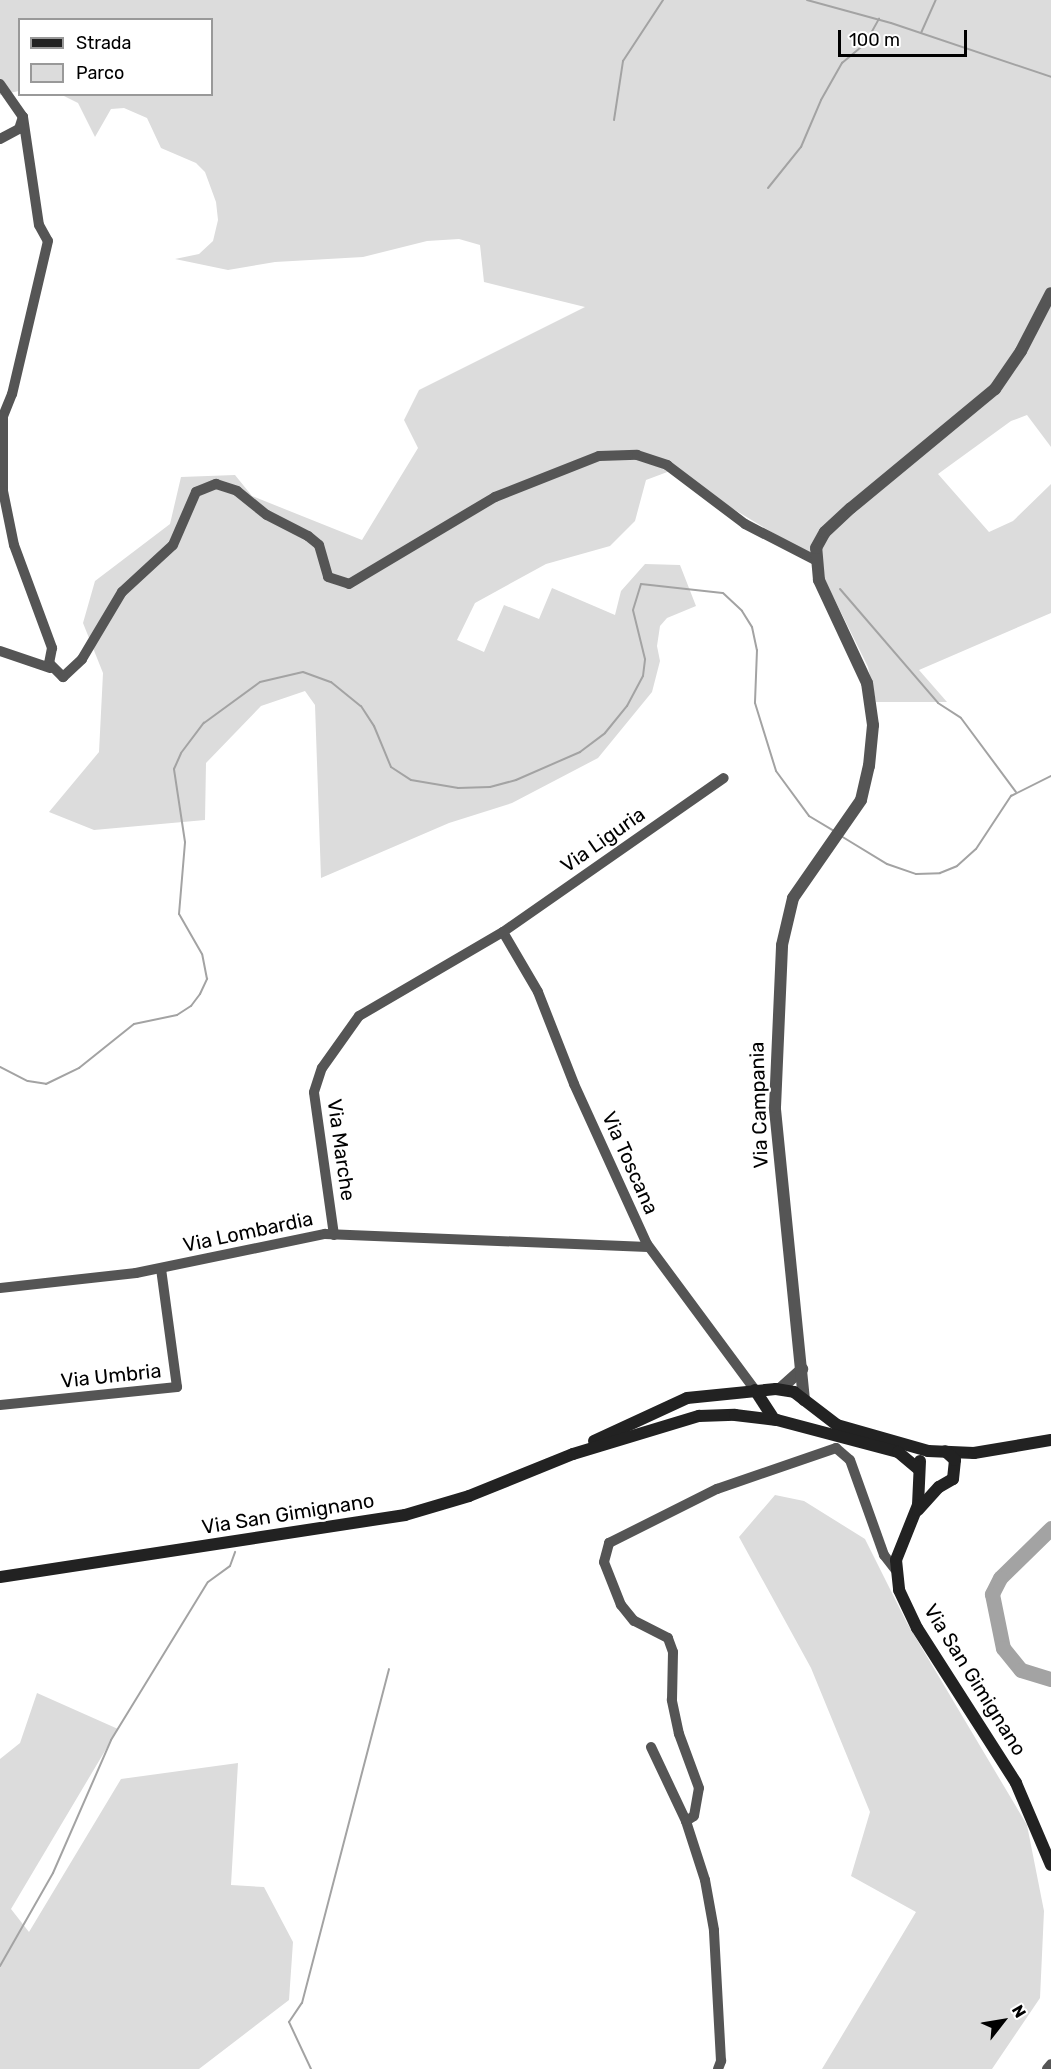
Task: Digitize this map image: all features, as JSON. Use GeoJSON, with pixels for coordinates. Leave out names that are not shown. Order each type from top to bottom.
{"type":"FeatureCollection","features":[{"type":"Feature","properties":{"kind":"main road","name":"Via San Gimignano"},"geometry":{"type":"LineString","coordinates":[[573,1454],[677,1401],[703,1394],[780,1389],[804,1400],[835,1424],[928,1451],[990,1451]]}},
{"type":"Feature","properties":{"kind":"main road"},"geometry":{"type":"LineString","coordinates":[[755,1390],[774,1419]]}},
{"type":"Feature","properties":{"kind":"main road"},"geometry":{"type":"LineString","coordinates":[[788,1423],[802,1416],[804,1400]]}},
{"type":"Feature","properties":{"kind":"main road","name":"Via San Gimignano"},"geometry":{"type":"LineString","coordinates":[[0,1577],[398,1516],[469,1496],[573,1454],[695,1416],[735,1415],[774,1419],[898,1452],[928,1485],[939,1488]]}},
{"type":"Feature","properties":{"kind":"main road"},"geometry":{"type":"LineString","coordinates":[[895,1569],[900,1546],[916,1513],[939,1488],[950,1483],[956,1473],[990,1451],[1051,1440]]}},
{"type":"Feature","properties":{"kind":"main road"},"geometry":{"type":"LineString","coordinates":[[916,1513],[919,1473],[928,1451]]}},
{"type":"Feature","properties":{"kind":"main road"},"geometry":{"type":"LineString","coordinates":[[945,1451],[955,1460],[956,1473]]}},
{"type":"Feature","properties":{"kind":"main road","name":"Via San Gimignano"},"geometry":{"type":"LineString","coordinates":[[895,1569],[908,1611],[1011,1774],[1051,1866]]}},
{"type":"Feature","properties":{"kind":"street"},"geometry":{"type":"LineString","coordinates":[[0,84],[23,117],[39,225],[48,241],[12,394],[3,416],[1,473],[14,545],[52,648],[50,668]]}},
{"type":"Feature","properties":{"kind":"street"},"geometry":{"type":"LineString","coordinates":[[0,139],[19,129],[23,117]]}},
{"type":"Feature","properties":{"kind":"street"},"geometry":{"type":"LineString","coordinates":[[0,651],[50,668],[63,677],[70,674],[109,616],[122,592],[173,545],[196,492],[216,484],[237,491],[267,515],[308,536],[318,545],[328,577],[349,584],[495,497],[599,456],[637,455],[667,465],[741,522],[815,560],[818,542],[831,526],[995,389],[1021,351],[1051,293]]}},
{"type":"Feature","properties":{"kind":"street","name":"Via Campania"},"geometry":{"type":"LineString","coordinates":[[804,1400],[776,1116],[775,1053],[785,919],[795,894],[852,816],[868,774],[872,705],[862,669],[819,580],[815,560]]}},
{"type":"Feature","properties":{"kind":"street","name":"Via Liguria"},"geometry":{"type":"LineString","coordinates":[[362,1013],[503,932],[724,778]]}},
{"type":"Feature","properties":{"kind":"street","name":"Via Toscana"},"geometry":{"type":"LineString","coordinates":[[503,932],[538,992],[574,1084],[648,1247],[755,1390]]}},
{"type":"Feature","properties":{"kind":"street","name":"Via Marche"},"geometry":{"type":"LineString","coordinates":[[334,1235],[314,1092],[326,1061],[362,1013]]}},
{"type":"Feature","properties":{"kind":"street","name":"Via Lombardia"},"geometry":{"type":"LineString","coordinates":[[0,1288],[161,1269],[334,1235],[648,1247]]}},
{"type":"Feature","properties":{"kind":"street","name":"Via Umbria"},"geometry":{"type":"LineString","coordinates":[[0,1405],[177,1388],[161,1269]]}},
{"type":"Feature","properties":{"kind":"street"},"geometry":{"type":"LineString","coordinates":[[780,1389],[802,1369]]}},
{"type":"Feature","properties":{"kind":"street"},"geometry":{"type":"LineString","coordinates":[[686,1821],[694,1816],[699,1788],[679,1734],[672,1700],[673,1652],[668,1638],[634,1621],[621,1605],[604,1562],[609,1543],[717,1489],[828,1449],[841,1449],[852,1464],[886,1561],[895,1569]]}},
{"type":"Feature","properties":{"kind":"street"},"geometry":{"type":"LineString","coordinates":[[651,1747],[686,1821],[705,1880],[714,1930],[721,2061],[717,2069]]}},
{"type":"Feature","properties":{"kind":"street"},"geometry":{"type":"LineString","coordinates":[[1047,2069],[1051,2064]]}},
{"type":"Feature","properties":{"kind":"green space"},"geometry":{"type":"Polygon","coordinates":[[[0,0],[1051,0],[1051,447],[1027,415],[1011,421],[938,474],[989,532],[1013,521],[1051,484],[1051,613],[919,670],[947,702],[876,702],[868,667],[824,578],[820,561],[670,471],[646,480],[635,521],[610,546],[546,564],[475,603],[457,640],[484,652],[504,605],[539,619],[552,588],[615,615],[621,591],[645,564],[680,565],[696,606],[667,618],[660,626],[657,646],[660,661],[652,692],[598,758],[512,803],[449,823],[321,878],[315,705],[305,691],[261,706],[206,763],[205,820],[94,830],[49,812],[99,752],[103,673],[83,623],[95,581],[170,524],[181,477],[235,475],[252,496],[362,540],[418,448],[404,420],[419,390],[585,307],[484,282],[480,245],[459,239],[427,241],[363,257],[275,262],[228,270],[175,259],[199,254],[213,241],[218,220],[216,202],[205,172],[196,163],[161,148],[147,118],[124,108],[111,109],[95,137],[78,103],[64,96],[213,96],[213,18],[18,18],[18,91],[0,95],[0,0]]]}},
{"type":"Feature","properties":{"kind":"green space"},"geometry":{"type":"Polygon","coordinates":[[[775,1495],[804,1501],[865,1539],[907,1623],[1027,1825],[1044,1911],[1040,1998],[992,2069],[822,2069],[916,1912],[851,1876],[870,1812],[811,1668],[739,1537],[775,1495]]]}},
{"type":"Feature","properties":{"kind":"green space"},"geometry":{"type":"Polygon","coordinates":[[[37,1693],[118,1729],[11,1909],[29,1932],[121,1779],[238,1763],[231,1885],[264,1887],[293,1942],[289,2000],[199,2069],[0,2069],[0,1759],[20,1743],[37,1693]]]}},
{"type":"Feature","properties":{"kind":"waterway"},"geometry":{"type":"LineString","coordinates":[[614,120],[623,61],[663,0]]}},
{"type":"Feature","properties":{"kind":"waterway"},"geometry":{"type":"LineString","coordinates":[[807,0],[891,23],[1051,77]]}},
{"type":"Feature","properties":{"kind":"waterway"},"geometry":{"type":"LineString","coordinates":[[921,33],[936,0]]}},
{"type":"Feature","properties":{"kind":"waterway"},"geometry":{"type":"LineString","coordinates":[[768,188],[801,147],[821,100],[842,63],[865,44],[879,19]]}},
{"type":"Feature","properties":{"kind":"waterway"},"geometry":{"type":"LineString","coordinates":[[0,1067],[28,1081],[46,1084],[79,1068],[134,1024],[177,1015],[191,1006],[200,994],[207,979],[202,954],[179,914],[185,842],[174,769],[181,753],[204,723],[260,682],[303,672],[331,682],[361,706],[374,726],[391,767],[411,780],[458,788],[490,787],[516,780],[580,752],[605,733],[627,706],[643,676],[645,659],[633,610],[641,584],[723,593],[742,611],[752,627],[757,650],[755,703],[776,771],[809,816],[834,831]]}},
{"type":"Feature","properties":{"kind":"waterway"},"geometry":{"type":"LineString","coordinates":[[840,589],[938,703],[961,718],[1016,792]]}},
{"type":"Feature","properties":{"kind":"waterway"},"geometry":{"type":"LineString","coordinates":[[841,836],[887,864],[916,874],[940,873],[957,866],[976,849],[1011,796],[1051,776]]}},
{"type":"Feature","properties":{"kind":"waterway"},"geometry":{"type":"LineString","coordinates":[[1051,1528],[1000,1578],[992,1594],[1003,1648],[1021,1670],[1051,1679]]}},
{"type":"Feature","properties":{"kind":"waterway"},"geometry":{"type":"LineString","coordinates":[[0,1966],[53,1873],[111,1740],[208,1582],[230,1566],[235,1552]]}},
{"type":"Feature","properties":{"kind":"waterway"},"geometry":{"type":"LineString","coordinates":[[311,2069],[289,2022],[302,2003],[389,1669]]}}]}
